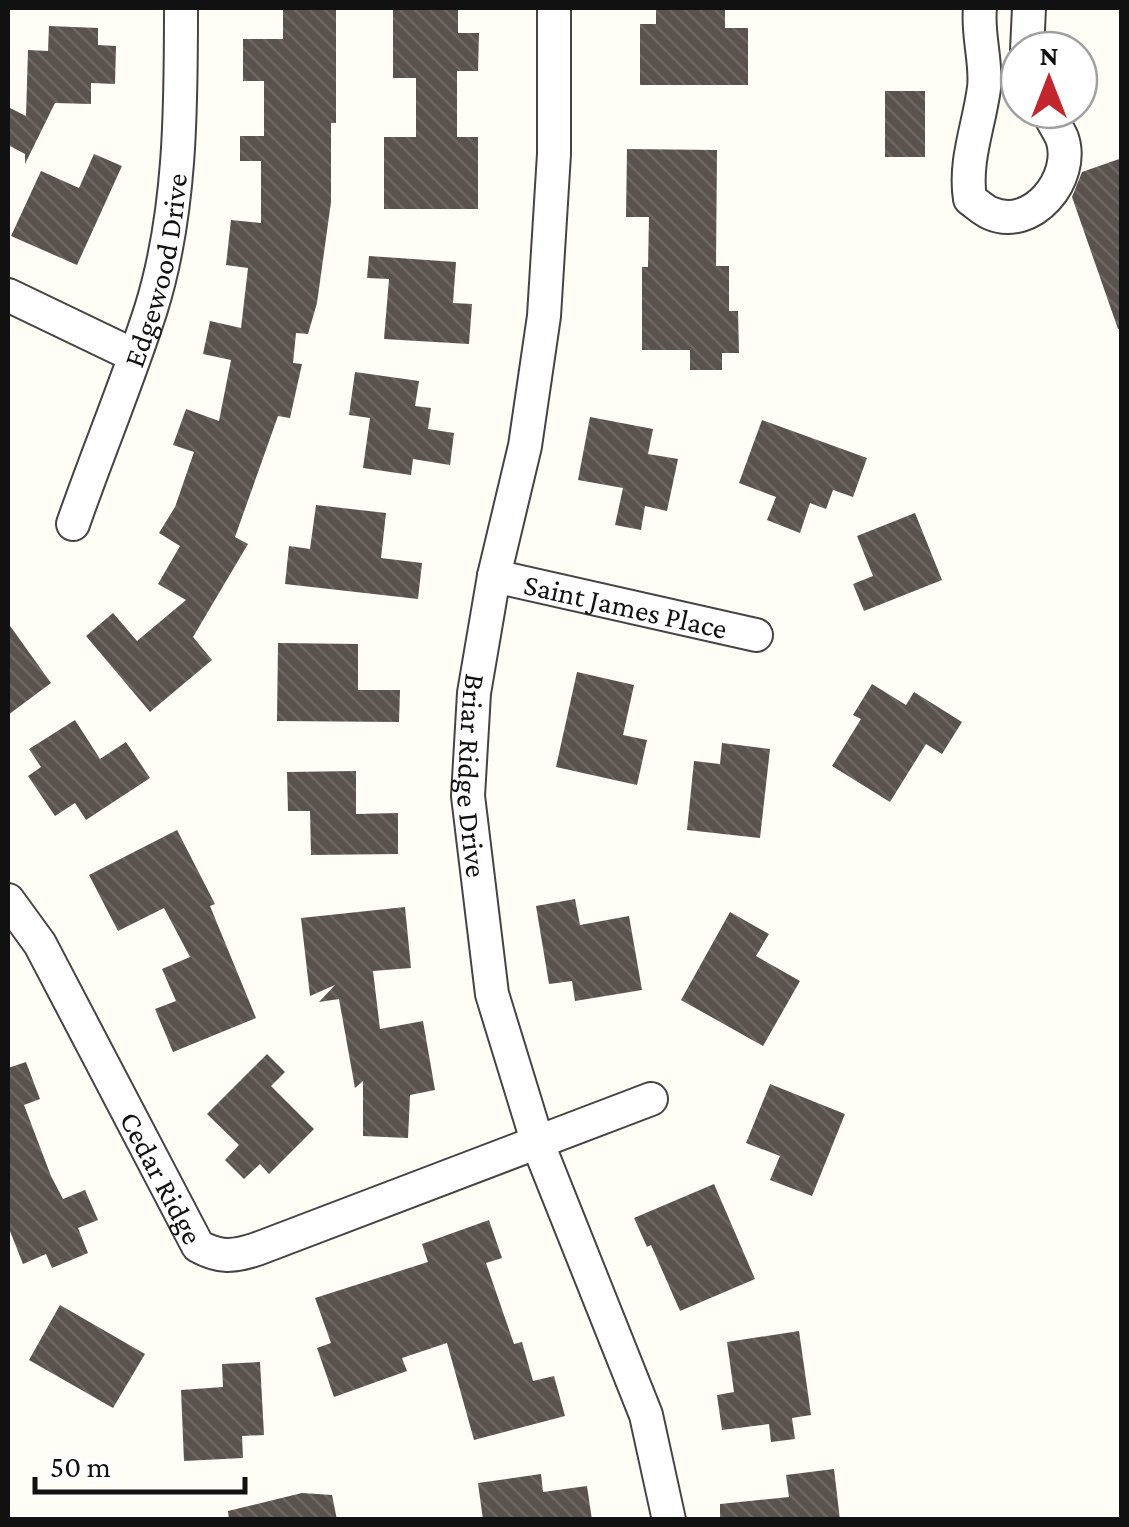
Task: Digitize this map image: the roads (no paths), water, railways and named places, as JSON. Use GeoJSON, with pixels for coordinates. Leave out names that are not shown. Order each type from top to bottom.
{"type":"FeatureCollection","features":[{"type":"Feature","properties":{"kind":"street","name":"Edgewood Drive"},"geometry":{"type":"LineString","coordinates":[[72,524],[152,307],[173,194],[181,108],[181,8]]}},
{"type":"Feature","properties":{"kind":"street","name":"Briar Ridge Drive"},"geometry":{"type":"LineString","coordinates":[[554,8],[554,154],[544,316],[525,446],[494,576],[474,693],[468,796],[492,994],[538,1144],[646,1415],[669,1520]]}},
{"type":"Feature","properties":{"kind":"street"},"geometry":{"type":"LineString","coordinates":[[980,8],[979,46],[984,83],[967,180],[970,199],[992,214],[1020,216],[1048,200],[1062,174],[1062,139],[1057,130]]}},
{"type":"Feature","properties":{"kind":"street"},"geometry":{"type":"LineString","coordinates":[[8,295],[133,356]]}},
{"type":"Feature","properties":{"kind":"street","name":"Saint James Place"},"geometry":{"type":"LineString","coordinates":[[494,576],[756,635]]}},
{"type":"Feature","properties":{"kind":"street","name":"Cedar Ridge"},"geometry":{"type":"LineString","coordinates":[[8,900],[40,944],[198,1246],[216,1256],[257,1249],[651,1099]]}}]}
